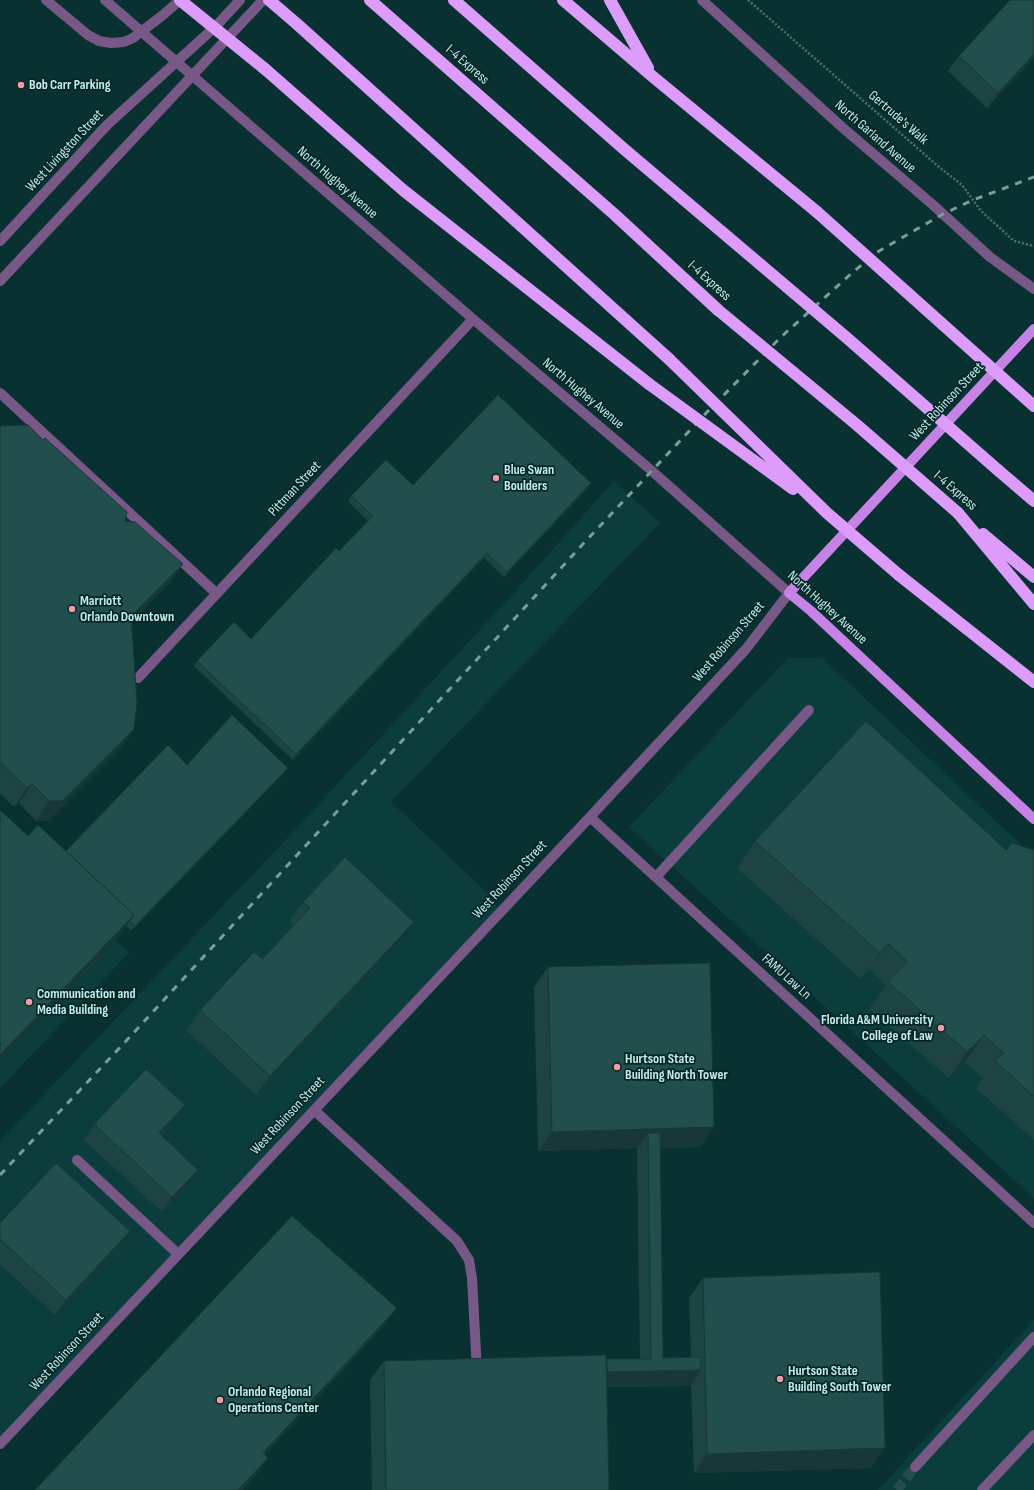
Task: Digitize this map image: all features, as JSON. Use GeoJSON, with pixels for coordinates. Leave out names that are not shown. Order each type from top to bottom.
{"type":"FeatureCollection","features":[{"type":"Feature","properties":{"kind":"highway"},"geometry":{"type":"LineString","coordinates":[[180,0],[265,69],[402,190],[649,384],[827,513]]}},
{"type":"Feature","properties":{"kind":"highway"},"geometry":{"type":"LineString","coordinates":[[269,0],[670,359],[827,513],[900,575],[1034,682]]}},
{"type":"Feature","properties":{"kind":"highway","name":"I-4 Express"},"geometry":{"type":"LineString","coordinates":[[370,0],[614,214],[718,310],[857,425],[1034,577]]}},
{"type":"Feature","properties":{"kind":"highway"},"geometry":{"type":"LineString","coordinates":[[454,0],[624,149],[761,264],[1034,501]]}},
{"type":"Feature","properties":{"kind":"highway"},"geometry":{"type":"LineString","coordinates":[[564,0],[652,76],[816,212],[1034,406]]}},
{"type":"Feature","properties":{"kind":"highway"},"geometry":{"type":"LineString","coordinates":[[610,0],[652,76]]}},
{"type":"Feature","properties":{"kind":"highway"},"geometry":{"type":"LineString","coordinates":[[958,513],[1034,604]]}},
{"type":"Feature","properties":{"kind":"main road","name":"West Robinson Street"},"geometry":{"type":"LineString","coordinates":[[789,593],[1034,329]]}},
{"type":"Feature","properties":{"kind":"main road","name":"North Hughey Avenue"},"geometry":{"type":"LineString","coordinates":[[789,593],[816,616],[1034,819]]}},
{"type":"Feature","properties":{"kind":"street"},"geometry":{"type":"LineString","coordinates":[[46,0],[77,27],[99,41],[111,43],[124,42],[142,32],[180,0]]}},
{"type":"Feature","properties":{"kind":"street","name":"North Hughey Avenue"},"geometry":{"type":"LineString","coordinates":[[105,0],[473,319],[652,471],[789,593]]}},
{"type":"Feature","properties":{"kind":"street","name":"West Livingston Street"},"geometry":{"type":"LineString","coordinates":[[0,241],[107,125],[216,26],[240,0]]}},
{"type":"Feature","properties":{"kind":"street"},"geometry":{"type":"LineString","coordinates":[[0,280],[263,0]]}},
{"type":"Feature","properties":{"kind":"street","name":"North Garland Avenue"},"geometry":{"type":"LineString","coordinates":[[702,0],[843,128],[990,256],[1034,288]]}},
{"type":"Feature","properties":{"kind":"street","name":"Pittman Street"},"geometry":{"type":"LineString","coordinates":[[138,678],[473,319]]}},
{"type":"Feature","properties":{"kind":"street"},"geometry":{"type":"LineString","coordinates":[[0,393],[216,593]]}},
{"type":"Feature","properties":{"kind":"street","name":"West Robinson Street"},"geometry":{"type":"LineString","coordinates":[[0,1444],[746,649],[789,593]]}},
{"type":"Feature","properties":{"kind":"street"},"geometry":{"type":"LineString","coordinates":[[656,877],[809,710]]}},
{"type":"Feature","properties":{"kind":"street","name":"FAMU Law Ln"},"geometry":{"type":"LineString","coordinates":[[590,816],[1034,1223]]}},
{"type":"Feature","properties":{"kind":"street"},"geometry":{"type":"LineString","coordinates":[[314,1110],[457,1242],[469,1260],[473,1290],[477,1377]]}},
{"type":"Feature","properties":{"kind":"street"},"geometry":{"type":"LineString","coordinates":[[77,1160],[178,1254]]}},
{"type":"Feature","properties":{"kind":"street"},"geometry":{"type":"LineString","coordinates":[[915,1467],[1034,1337]]}},
{"type":"Feature","properties":{"kind":"street"},"geometry":{"type":"LineString","coordinates":[[982,1490],[1034,1436]]}},
{"type":"Feature","properties":{"kind":"path","name":"Gertrude's Walk"},"geometry":{"type":"LineString","coordinates":[[748,0],[939,167],[962,185],[981,211],[1014,242],[1034,246]]}},
{"type":"Feature","properties":{"kind":"shaded area"},"geometry":{"type":"Polygon","coordinates":[[[614,481],[660,523],[391,802],[476,882],[502,910],[0,1444],[0,1141],[294,831],[511,596],[614,481]]]}},
{"type":"Feature","properties":{"kind":"shaded area","name":"Florida A&M University College of Law"},"geometry":{"type":"Polygon","coordinates":[[[788,658],[822,658],[1034,857],[1034,1198],[629,827],[788,658]]]}},
{"type":"Feature","properties":{"kind":"shaded area","name":"Communication and Media Building"},"geometry":{"type":"Polygon","coordinates":[[[0,831],[129,953],[0,1088],[0,831]]]}},
{"type":"Feature","properties":{"kind":"shaded area"},"geometry":{"type":"Polygon","coordinates":[[[1034,1320],[1034,1490],[878,1490],[1034,1320]]]}},
{"type":"Feature","properties":{"kind":"building"},"geometry":{"type":"Polygon","coordinates":[[[1010,0],[1034,0],[1034,54],[998,93],[959,56],[1010,0]]]}},
{"type":"Feature","properties":{"kind":"building"},"geometry":{"type":"Polygon","coordinates":[[[498,395],[591,483],[507,572],[487,553],[296,754],[197,661],[234,622],[251,639],[336,548],[339,551],[373,516],[351,496],[386,460],[413,485],[498,395]]]}},
{"type":"Feature","properties":{"kind":"building","name":"Marriott Orlando Downtown"},"geometry":{"type":"Polygon","coordinates":[[[28,425],[43,440],[45,438],[127,512],[125,521],[135,522],[183,564],[131,616],[137,703],[134,729],[62,801],[49,801],[32,784],[27,788],[0,762],[0,426],[28,425]]]}},
{"type":"Feature","properties":{"kind":"building"},"geometry":{"type":"Polygon","coordinates":[[[232,715],[288,768],[135,926],[130,921],[134,915],[66,851],[168,745],[187,765],[232,715]]]}},
{"type":"Feature","properties":{"kind":"building","name":"Florida A&M University College of Law"},"geometry":{"type":"Polygon","coordinates":[[[866,721],[1006,850],[1012,843],[1034,850],[1034,1096],[995,1061],[1004,1053],[984,1035],[967,1052],[888,982],[907,961],[888,943],[880,953],[755,841],[866,721]]]}},
{"type":"Feature","properties":{"kind":"building","name":"Communication and Media Building"},"geometry":{"type":"Polygon","coordinates":[[[0,810],[28,836],[38,825],[134,915],[0,1055],[0,810]]]}},
{"type":"Feature","properties":{"kind":"building"},"geometry":{"type":"Polygon","coordinates":[[[345,857],[414,922],[270,1076],[200,1010],[254,952],[262,959],[310,908],[303,902],[345,857]]]}},
{"type":"Feature","properties":{"kind":"building","name":"Hurtson State Building North Tower"},"geometry":{"type":"Polygon","coordinates":[[[710,963],[714,1127],[552,1132],[548,967],[710,963]]]}},
{"type":"Feature","properties":{"kind":"building"},"geometry":{"type":"Polygon","coordinates":[[[146,1069],[185,1105],[159,1133],[198,1170],[172,1197],[94,1124],[146,1069]]]}},
{"type":"Feature","properties":{"kind":"building"},"geometry":{"type":"Polygon","coordinates":[[[648,1133],[660,1133],[663,1358],[701,1357],[701,1370],[607,1372],[607,1359],[651,1359],[648,1133]]]}},
{"type":"Feature","properties":{"kind":"building"},"geometry":{"type":"Polygon","coordinates":[[[56,1163],[130,1231],[66,1300],[0,1239],[0,1223],[56,1163]]]}},
{"type":"Feature","properties":{"kind":"building","name":"Orlando Regional Operations Center"},"geometry":{"type":"Polygon","coordinates":[[[292,1216],[397,1308],[263,1453],[268,1458],[238,1490],[35,1490],[292,1216]]]}},
{"type":"Feature","properties":{"kind":"building","name":"Hurtson State Building South Tower"},"geometry":{"type":"Polygon","coordinates":[[[880,1272],[885,1448],[707,1454],[703,1278],[880,1272]]]}},
{"type":"Feature","properties":{"kind":"building"},"geometry":{"type":"Polygon","coordinates":[[[606,1355],[609,1490],[386,1490],[384,1361],[606,1355]]]}},
{"type":"Feature","properties":{"kind":"tunnel"},"geometry":{"type":"LineString","coordinates":[[897,1490],[915,1467]]}},
{"type":"Feature","properties":{"kind":"railway"},"geometry":{"type":"LineString","coordinates":[[0,1175],[127,1040],[584,543],[708,411],[780,338],[853,272],[879,251],[943,214],[973,200],[1034,177]]}},
{"type":"Feature","properties":{"kind":"place","name":"Bob Carr Parking"},"geometry":{"type":"Point","coordinates":[21,85]}},
{"type":"Feature","properties":{"kind":"place","name":"Blue Swan Boulders"},"geometry":{"type":"Point","coordinates":[496,478]}},
{"type":"Feature","properties":{"kind":"place","name":"Marriott Orlando Downtown"},"geometry":{"type":"Point","coordinates":[72,609]}},
{"type":"Feature","properties":{"kind":"place","name":"Communication and Media Building"},"geometry":{"type":"Point","coordinates":[29,1002]}},
{"type":"Feature","properties":{"kind":"place","name":"Florida A&M University College of Law"},"geometry":{"type":"Point","coordinates":[941,1028]}},
{"type":"Feature","properties":{"kind":"place","name":"Hurtson State Building North Tower"},"geometry":{"type":"Point","coordinates":[617,1067]}},
{"type":"Feature","properties":{"kind":"place","name":"Hurtson State Building South Tower"},"geometry":{"type":"Point","coordinates":[780,1379]}},
{"type":"Feature","properties":{"kind":"place","name":"Orlando Regional Operations Center"},"geometry":{"type":"Point","coordinates":[220,1400]}}]}
